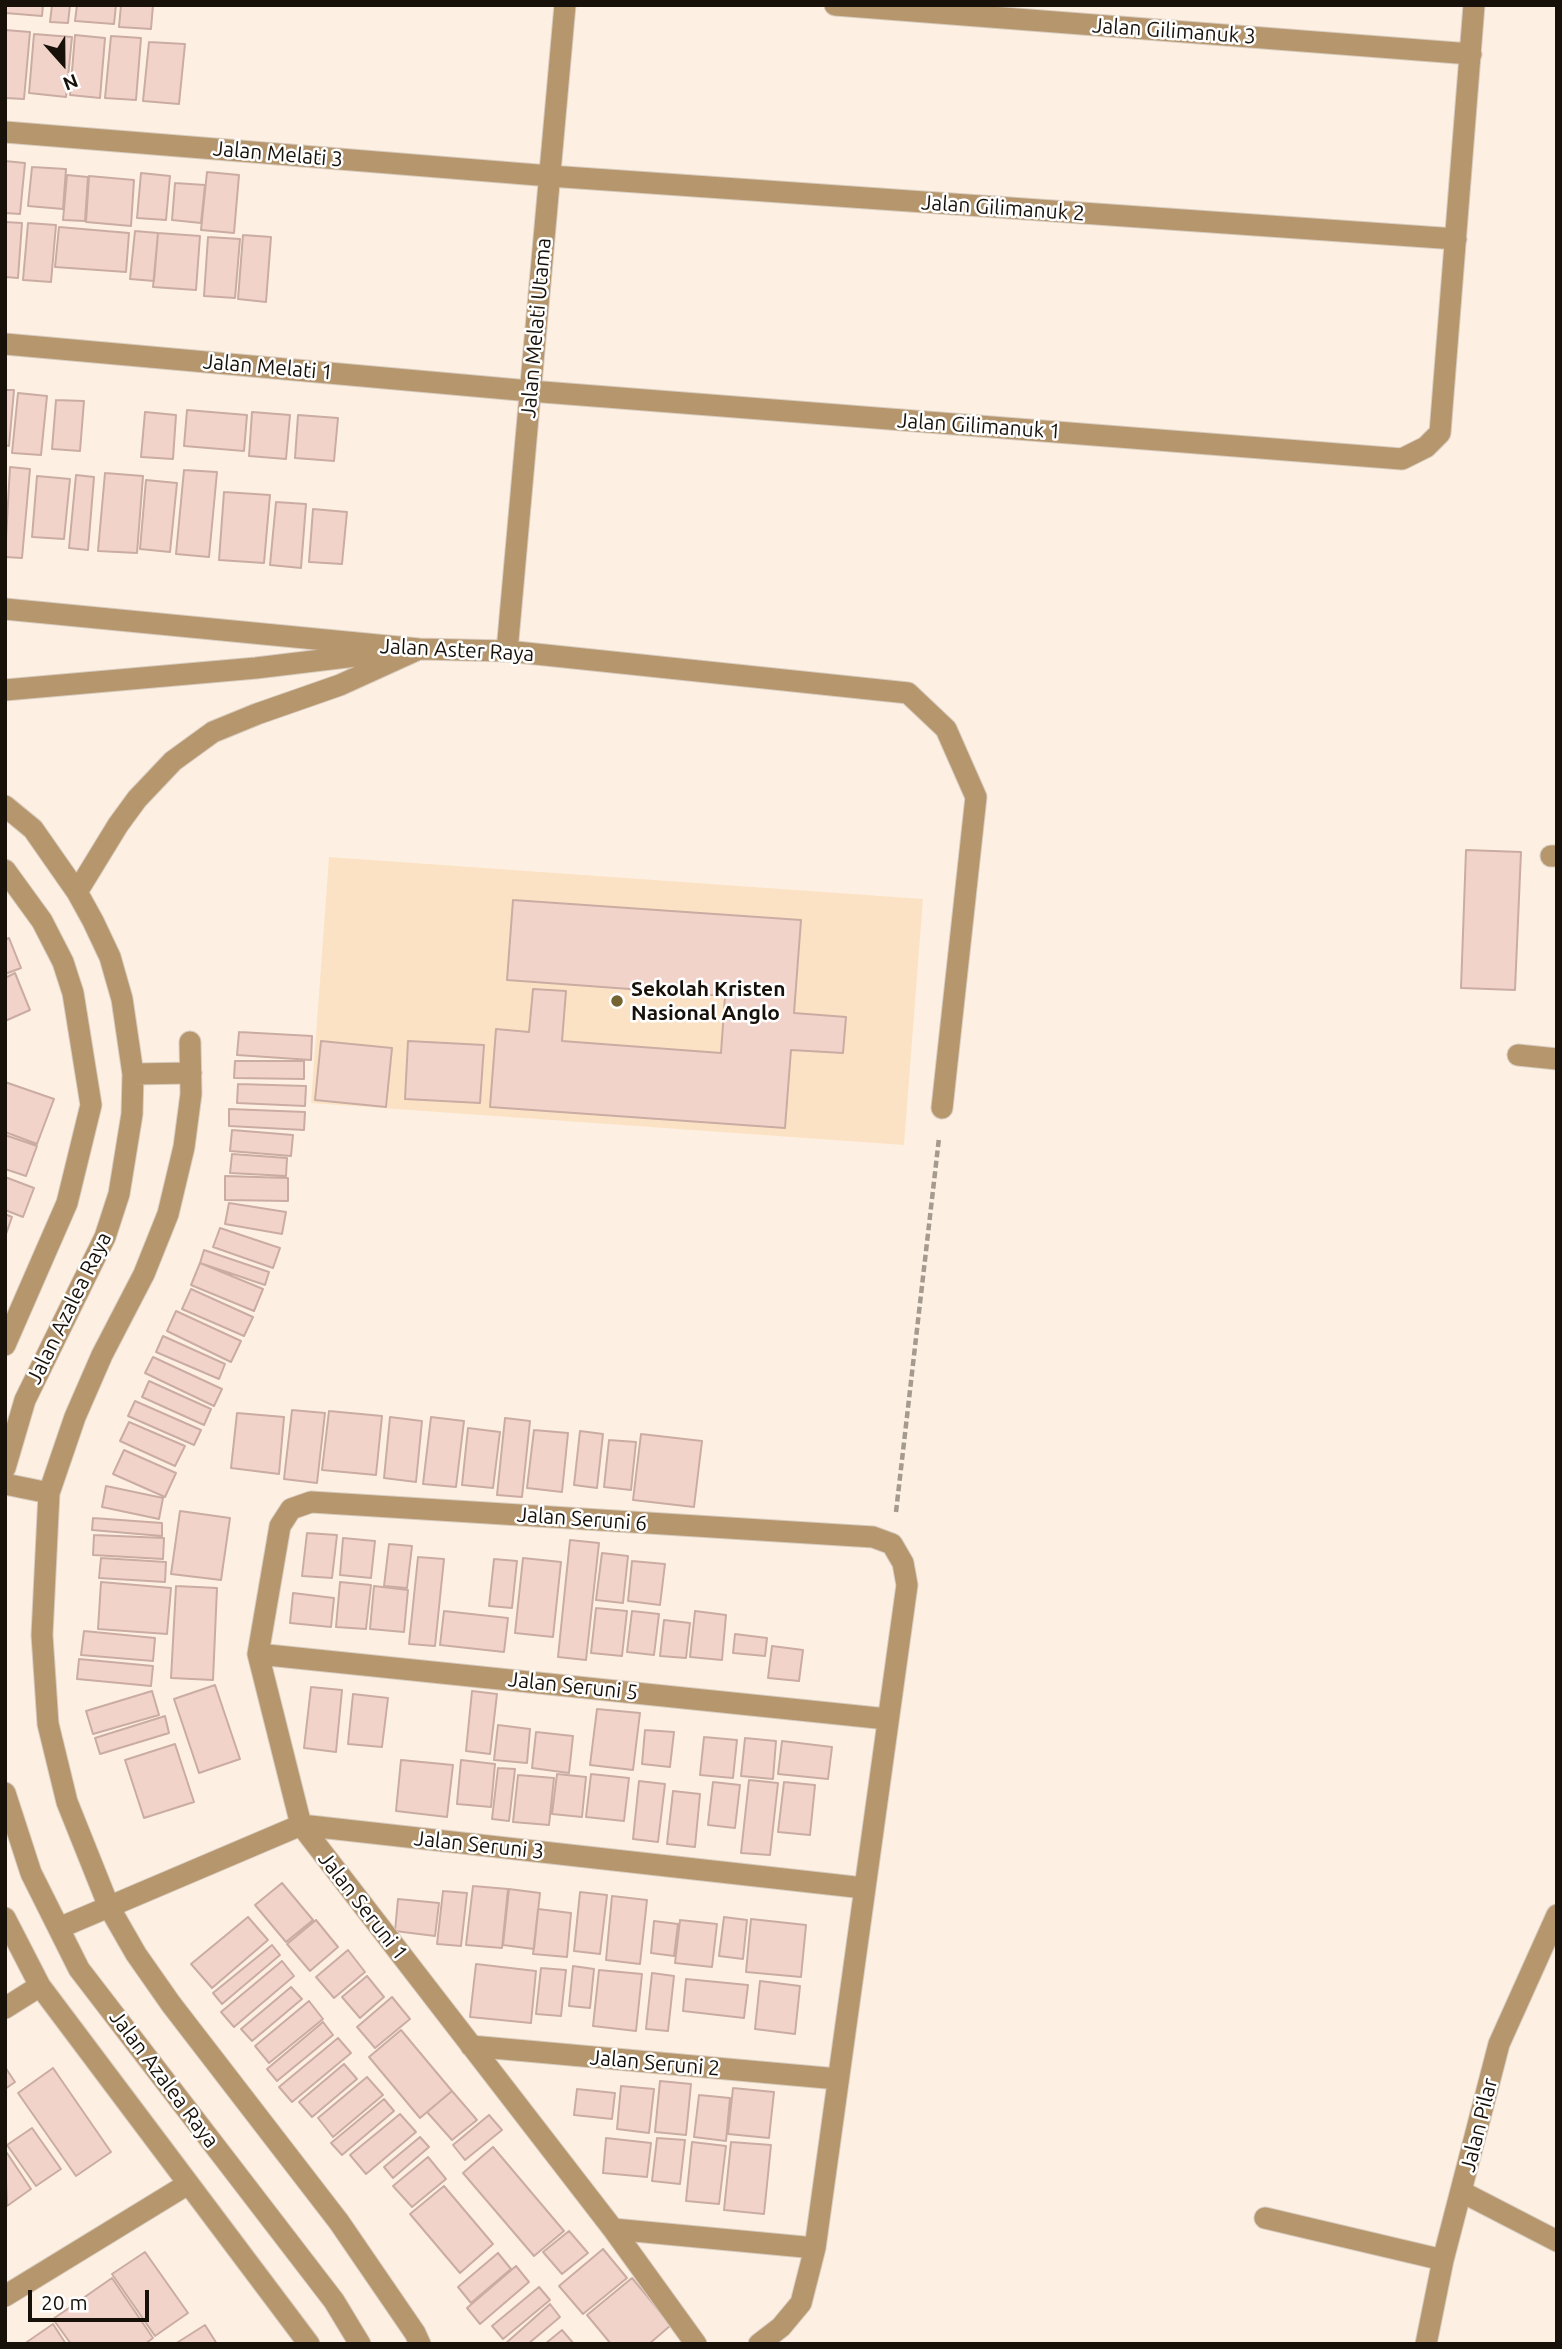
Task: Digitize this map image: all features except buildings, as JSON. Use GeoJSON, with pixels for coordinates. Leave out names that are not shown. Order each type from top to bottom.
{"type":"FeatureCollection","features":[{"type":"Feature","properties":{"kind":"street","name":"Jalan Melati Utama"},"geometry":{"type":"LineString","coordinates":[[506,650],[565,5]]}},
{"type":"Feature","properties":{"kind":"street","name":"Jalan Gilimanuk 3"},"geometry":{"type":"LineString","coordinates":[[835,5],[1471,54]]}},
{"type":"Feature","properties":{"kind":"street"},"geometry":{"type":"LineString","coordinates":[[1455,239],[1474,5]]}},
{"type":"Feature","properties":{"kind":"street","name":"Jalan Melati 3"},"geometry":{"type":"LineString","coordinates":[[5,132],[550,176]]}},
{"type":"Feature","properties":{"kind":"street","name":"Jalan Gilimanuk 2"},"geometry":{"type":"LineString","coordinates":[[550,176],[1455,239]]}},
{"type":"Feature","properties":{"kind":"street","name":"Jalan Gilimanuk 1"},"geometry":{"type":"LineString","coordinates":[[530,391],[1402,459],[1426,447],[1440,433],[1455,239]]}},
{"type":"Feature","properties":{"kind":"street","name":"Jalan Melati 1"},"geometry":{"type":"LineString","coordinates":[[5,344],[530,391]]}},
{"type":"Feature","properties":{"kind":"street","name":"Jalan Aster Raya"},"geometry":{"type":"LineString","coordinates":[[5,609],[419,649],[506,650],[908,693],[946,729],[976,797],[942,1108]]}},
{"type":"Feature","properties":{"kind":"street"},"geometry":{"type":"LineString","coordinates":[[5,690],[256,668],[419,649]]}},
{"type":"Feature","properties":{"kind":"street"},"geometry":{"type":"LineString","coordinates":[[77,892],[137,799],[173,761],[213,733],[257,714],[340,685],[419,649]]}},
{"type":"Feature","properties":{"kind":"street","name":"Jalan Azalea Raya"},"geometry":{"type":"LineString","coordinates":[[5,806],[33,829],[77,892],[93,921],[110,957],[122,999],[133,1074],[128,1140],[118,1194],[105,1237],[25,1400],[5,1468]]}},
{"type":"Feature","properties":{"kind":"street","name":"Jalan Azalea Raya"},"geometry":{"type":"LineString","coordinates":[[5,870],[42,921],[63,962],[73,993],[91,1105],[67,1203],[5,1345]]}},
{"type":"Feature","properties":{"kind":"street"},"geometry":{"type":"LineString","coordinates":[[190,1042],[191,1094],[184,1147],[168,1214],[144,1274],[102,1355],[75,1417],[49,1493],[42,1635],[48,1724],[67,1802],[109,1907],[136,1954],[340,2222],[409,2322],[420,2344]]}},
{"type":"Feature","properties":{"kind":"street"},"geometry":{"type":"LineString","coordinates":[[1518,1055],[1557,1059]]}},
{"type":"Feature","properties":{"kind":"street"},"geometry":{"type":"LineString","coordinates":[[133,1074],[191,1073]]}},
{"type":"Feature","properties":{"kind":"street"},"geometry":{"type":"LineString","coordinates":[[5,1484],[49,1493]]}},
{"type":"Feature","properties":{"kind":"street","name":"Jalan Seruni 6"},"geometry":{"type":"LineString","coordinates":[[280,1526],[291,1509],[311,1503],[873,1537],[892,1544]]}},
{"type":"Feature","properties":{"kind":"street","name":"Jalan Seruni 1"},"geometry":{"type":"LineString","coordinates":[[280,1526],[258,1654],[301,1825],[613,2229],[696,2344]]}},
{"type":"Feature","properties":{"kind":"street"},"geometry":{"type":"LineString","coordinates":[[760,2344],[781,2327],[801,2303],[815,2248],[907,1585],[903,1563],[892,1544]]}},
{"type":"Feature","properties":{"kind":"street","name":"Jalan Seruni 5"},"geometry":{"type":"LineString","coordinates":[[258,1654],[887,1719]]}},
{"type":"Feature","properties":{"kind":"street","name":"Jalan Azalea Raya"},"geometry":{"type":"LineString","coordinates":[[5,1793],[31,1872],[79,1969],[334,2301],[360,2344]]}},
{"type":"Feature","properties":{"kind":"street","name":"Jalan Seruni 3"},"geometry":{"type":"LineString","coordinates":[[59,1928],[301,1825],[864,1888]]}},
{"type":"Feature","properties":{"kind":"street","name":"Jalan Pilar"},"geometry":{"type":"LineString","coordinates":[[1426,2344],[1443,2260],[1499,2044],[1557,1915]]}},
{"type":"Feature","properties":{"kind":"street","name":"Jalan Azalea Raya"},"geometry":{"type":"LineString","coordinates":[[5,1918],[40,1986],[309,2344]]}},
{"type":"Feature","properties":{"kind":"street"},"geometry":{"type":"LineString","coordinates":[[5,2008],[40,1986]]}},
{"type":"Feature","properties":{"kind":"street","name":"Jalan Seruni 2"},"geometry":{"type":"LineString","coordinates":[[471,2046],[838,2079]]}},
{"type":"Feature","properties":{"kind":"street"},"geometry":{"type":"LineString","coordinates":[[5,2296],[188,2184]]}},
{"type":"Feature","properties":{"kind":"street"},"geometry":{"type":"LineString","coordinates":[[1462,2192],[1557,2241]]}},
{"type":"Feature","properties":{"kind":"street"},"geometry":{"type":"LineString","coordinates":[[1265,2218],[1443,2260]]}},
{"type":"Feature","properties":{"kind":"street"},"geometry":{"type":"LineString","coordinates":[[613,2229],[815,2248]]}},
{"type":"Feature","properties":{"kind":"path"},"geometry":{"type":"LineString","coordinates":[[892,1544],[942,1108]]}},
{"type":"Feature","properties":{"kind":"shaded area","name":"Sekolah Kristen Nasional Anglo"},"geometry":{"type":"Polygon","coordinates":[[[329,857],[923,899],[904,1145],[311,1103],[329,857]]]}},
{"type":"Feature","properties":{"kind":"place","name":"Sekolah Kristen Nasional Anglo"},"geometry":{"type":"Point","coordinates":[617,1001]}}]}
